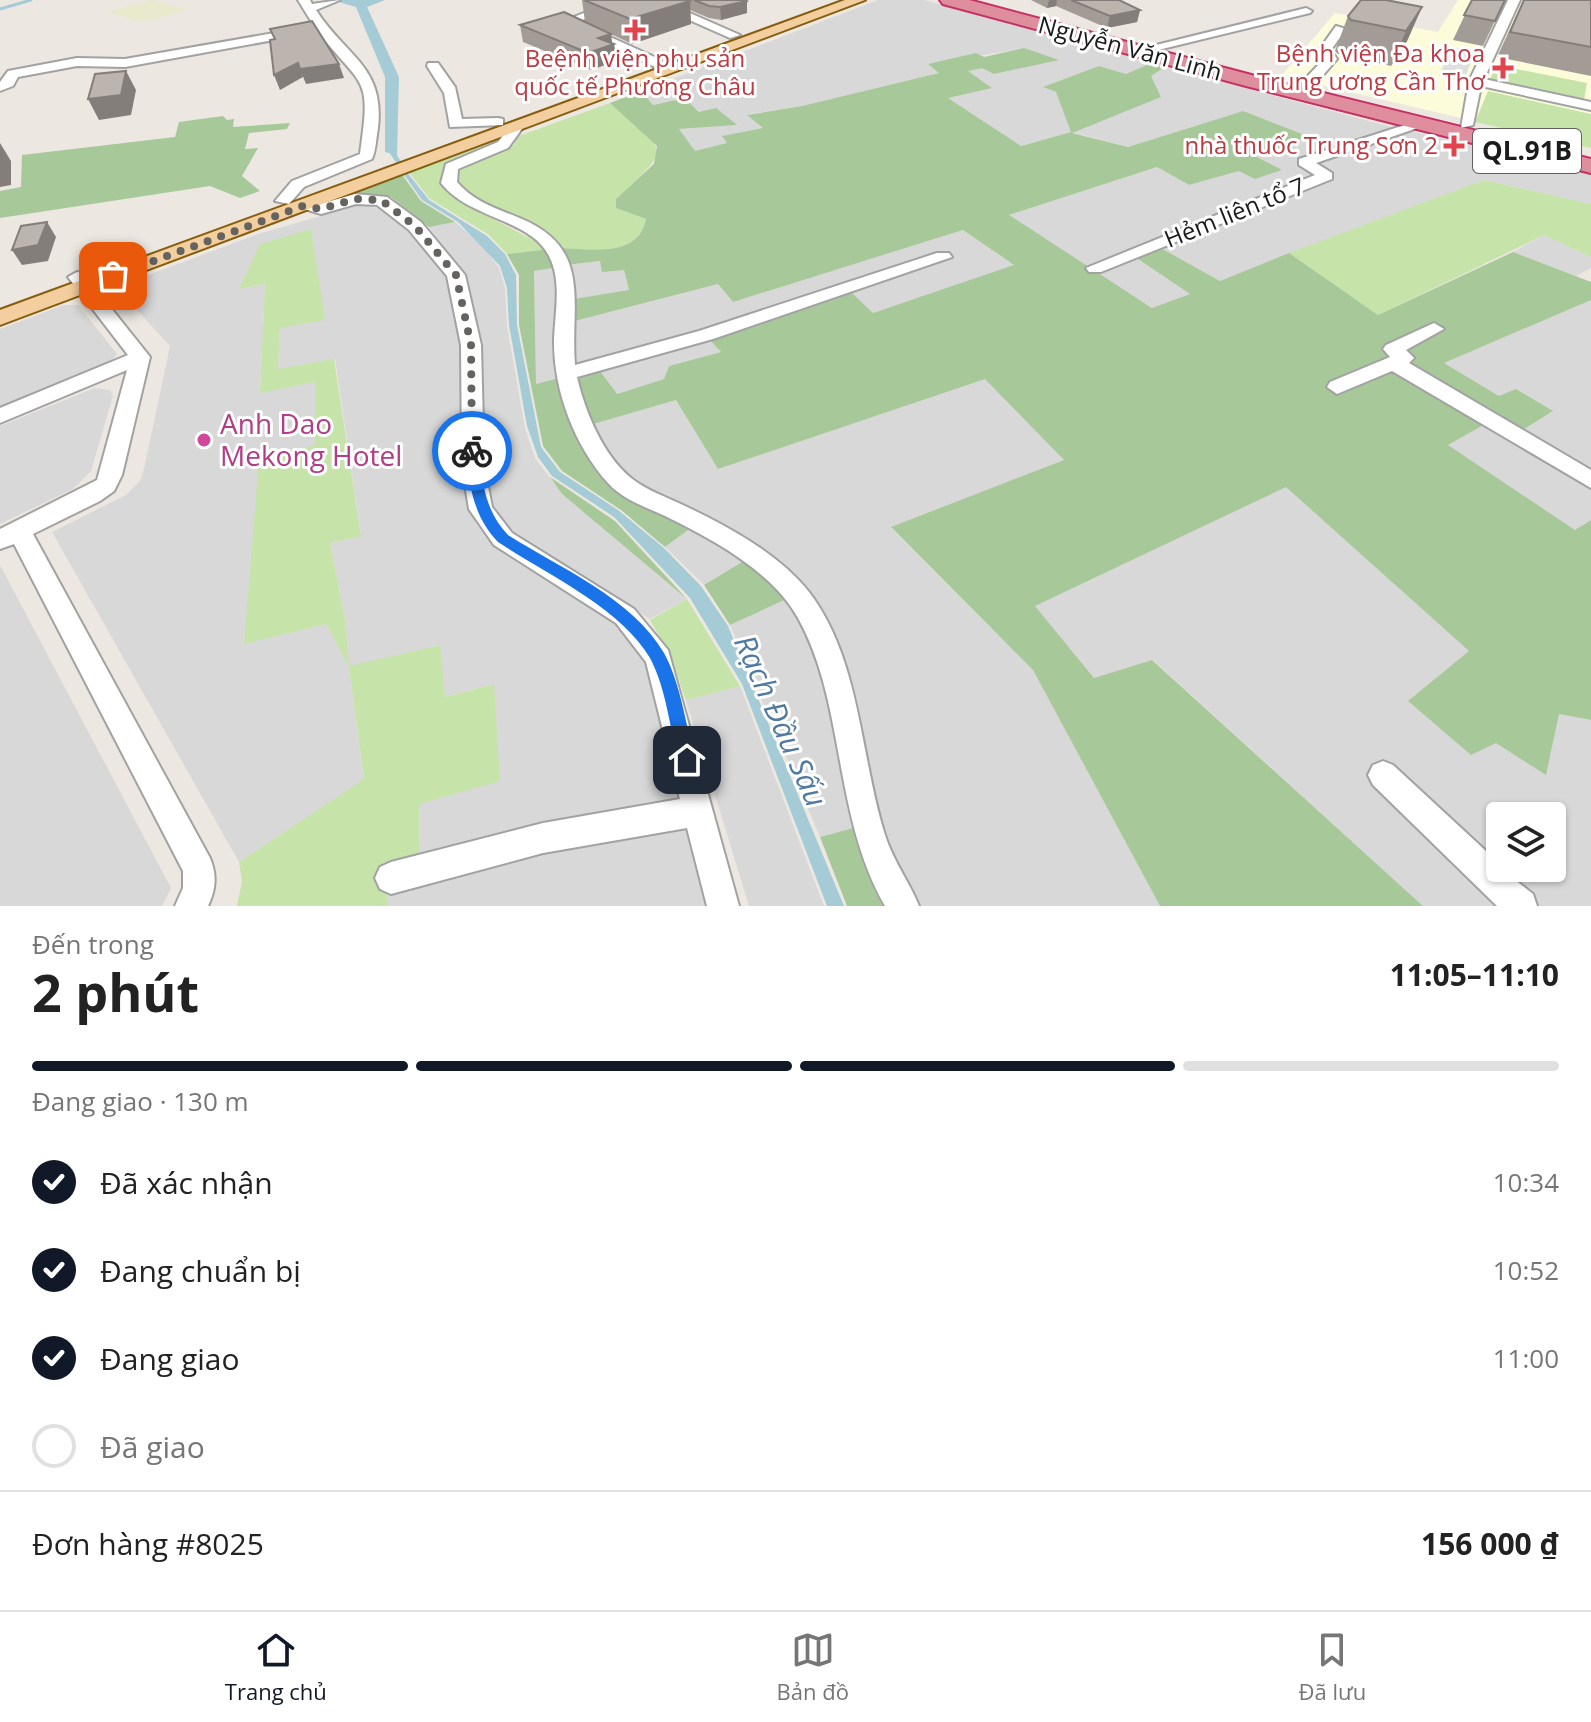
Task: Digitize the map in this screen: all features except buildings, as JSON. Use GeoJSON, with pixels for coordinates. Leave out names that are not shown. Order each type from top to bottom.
{"type":"FeatureCollection","features":[{"type":"Feature","properties":{"kind":"highway","name":"Nguyễn Văn Linh"},"geometry":{"type":"LineString","coordinates":[[949,0],[1419,125],[1465,130],[1591,154]]}},
{"type":"Feature","properties":{"kind":"highway","name":"Nguyễn Văn Linh"},"geometry":{"type":"LineString","coordinates":[[989,0],[1307,85],[1591,166]]}},
{"type":"Feature","properties":{"kind":"main road"},"geometry":{"type":"LineString","coordinates":[[428,153],[517,126],[657,63],[829,0]]}},
{"type":"Feature","properties":{"kind":"main road"},"geometry":{"type":"LineString","coordinates":[[0,318],[81,282],[379,172],[498,122],[858,0]]}},
{"type":"Feature","properties":{"kind":"main road"},"geometry":{"type":"LineString","coordinates":[[293,204],[352,194],[379,172]]}},
{"type":"Feature","properties":{"kind":"main road"},"geometry":{"type":"LineString","coordinates":[[0,304],[81,282]]}},
{"type":"Feature","properties":{"kind":"street"},"geometry":{"type":"LineString","coordinates":[[293,204],[298,184],[367,156],[373,122],[368,80],[321,28],[307,4],[333,0]]}},
{"type":"Feature","properties":{"kind":"street"},"geometry":{"type":"LineString","coordinates":[[628,0],[567,22],[657,63]]}},
{"type":"Feature","properties":{"kind":"street"},"geometry":{"type":"LineString","coordinates":[[650,0],[734,35]]}},
{"type":"Feature","properties":{"kind":"street"},"geometry":{"type":"LineString","coordinates":[[1465,130],[1476,81],[1514,0]]}},
{"type":"Feature","properties":{"kind":"street"},"geometry":{"type":"LineString","coordinates":[[1158,46],[1306,11]]}},
{"type":"Feature","properties":{"kind":"street"},"geometry":{"type":"LineString","coordinates":[[0,87],[8,83],[13,74],[65,63],[125,63],[321,28]]}},
{"type":"Feature","properties":{"kind":"street"},"geometry":{"type":"LineString","coordinates":[[1307,85],[1331,59],[1325,50],[1340,29]]}},
{"type":"Feature","properties":{"kind":"street"},"geometry":{"type":"LineString","coordinates":[[433,66],[451,88],[456,101],[455,124],[498,122]]}},
{"type":"Feature","properties":{"kind":"street"},"geometry":{"type":"LineString","coordinates":[[1476,81],[1591,106]]}},
{"type":"Feature","properties":{"kind":"street","name":"Hẻm liên tổ 7"},"geometry":{"type":"LineString","coordinates":[[1095,268],[1327,176],[1304,162],[1419,125]]}},
{"type":"Feature","properties":{"kind":"street"},"geometry":{"type":"LineString","coordinates":[[517,126],[503,145],[451,167],[449,183],[478,207],[543,238],[558,256],[565,277],[566,374],[573,402],[619,480],[705,526],[772,572],[808,611],[830,663],[880,868],[903,906]]}},
{"type":"Feature","properties":{"kind":"street"},"geometry":{"type":"LineString","coordinates":[[352,194],[391,205],[415,226],[456,275],[470,334],[473,466],[481,509],[503,539],[625,616],[658,658],[723,906]]}},
{"type":"Feature","properties":{"kind":"street"},"geometry":{"type":"LineString","coordinates":[[566,374],[706,335],[943,257]]}},
{"type":"Feature","properties":{"kind":"street"},"geometry":{"type":"LineString","coordinates":[[81,282],[140,357]]}},
{"type":"Feature","properties":{"kind":"street"},"geometry":{"type":"LineString","coordinates":[[1337,387],[1404,358],[1393,349],[1434,329]]}},
{"type":"Feature","properties":{"kind":"street"},"geometry":{"type":"LineString","coordinates":[[0,416],[140,357]]}},
{"type":"Feature","properties":{"kind":"street"},"geometry":{"type":"LineString","coordinates":[[140,357],[106,485],[10,536],[199,869],[199,890],[191,906]]}},
{"type":"Feature","properties":{"kind":"street"},"geometry":{"type":"LineString","coordinates":[[1394,363],[1591,480]]}},
{"type":"Feature","properties":{"kind":"street"},"geometry":{"type":"LineString","coordinates":[[1383,775],[1521,906]]}},
{"type":"Feature","properties":{"kind":"street"},"geometry":{"type":"LineString","coordinates":[[391,878],[543,838],[699,811]]}},
{"type":"Feature","properties":{"kind":"shaded area"},"geometry":{"type":"Polygon","coordinates":[[[153,0],[188,10],[141,22],[106,12],[153,0]]]}},
{"type":"Feature","properties":{"kind":"shaded area"},"geometry":{"type":"Polygon","coordinates":[[[878,0],[924,0],[1151,63],[1126,74],[1099,66],[1044,87],[1056,92],[1161,96],[1150,76],[1165,67],[1399,129],[1298,161],[1323,175],[1086,267],[1009,215],[1157,167],[1189,185],[1239,171],[1256,158],[1306,136],[1243,111],[1128,147],[1071,132],[1020,146],[947,98],[991,88],[966,71],[1024,48],[929,65],[940,73],[802,106],[749,114],[764,128],[723,136],[727,143],[694,152],[679,129],[735,125],[700,112],[685,98],[653,105],[641,91],[878,0]]]}},
{"type":"Feature","properties":{"kind":"shaded area","name":"Bệnh viện Đa khoa Trung ương Cần Thơ"},"geometry":{"type":"Polygon","coordinates":[[[1458,0],[1591,0],[1591,148],[1281,76],[1335,13],[1438,32],[1458,0]]]}},
{"type":"Feature","properties":{"kind":"shaded area"},"geometry":{"type":"Polygon","coordinates":[[[1451,47],[1475,51],[1464,81],[1439,76],[1451,47]]]}},
{"type":"Feature","properties":{"kind":"shaded area"},"geometry":{"type":"Polygon","coordinates":[[[1024,48],[1059,60],[994,74],[982,68],[968,71],[992,88],[948,98],[1021,146],[1071,132],[1056,92],[1043,87],[1099,66],[1126,74],[1151,63],[1165,67],[1151,76],[1161,97],[1072,133],[1128,147],[1243,111],[1307,136],[1257,157],[1282,170],[1255,179],[1239,171],[1189,185],[1157,167],[1009,215],[1152,308],[1190,294],[1135,257],[1159,247],[1220,281],[1289,253],[1378,315],[1513,252],[1591,282],[1591,300],[1444,363],[1499,396],[1516,389],[1553,411],[1518,433],[1487,423],[1448,445],[1575,530],[1591,520],[1591,720],[1559,714],[1546,775],[1496,743],[1471,755],[1408,701],[1469,651],[1286,487],[1035,606],[1094,678],[1152,660],[1423,906],[1160,906],[1033,670],[891,527],[1064,460],[985,379],[718,469],[676,400],[590,425],[571,376],[598,368],[617,394],[664,379],[669,366],[721,352],[707,337],[849,290],[873,313],[1014,265],[963,230],[733,302],[718,284],[567,323],[568,300],[629,290],[624,270],[602,272],[600,261],[566,265],[561,248],[599,250],[624,246],[634,240],[646,219],[616,208],[616,199],[654,164],[657,146],[610,103],[641,91],[653,105],[685,98],[699,112],[716,108],[737,125],[679,129],[695,151],[727,143],[722,136],[763,128],[747,115],[802,106],[939,73],[928,64],[976,53],[984,57],[1024,48]]]}},
{"type":"Feature","properties":{"kind":"shaded area"},"geometry":{"type":"Polygon","coordinates":[[[223,116],[227,120],[234,119],[233,127],[290,123],[287,129],[249,133],[245,149],[258,148],[242,176],[260,191],[240,198],[210,186],[0,218],[0,191],[21,187],[22,155],[175,137],[179,122],[223,116]]]}},
{"type":"Feature","properties":{"kind":"shaded area"},"geometry":{"type":"Polygon","coordinates":[[[1406,130],[1591,174],[1591,204],[1484,180],[1220,281],[1159,247],[1334,177],[1307,163],[1406,130]]]}},
{"type":"Feature","properties":{"kind":"shaded area"},"geometry":{"type":"Polygon","coordinates":[[[401,173],[421,201],[455,222],[429,227],[391,197],[354,192],[401,173]]]}},
{"type":"Feature","properties":{"kind":"shaded area"},"geometry":{"type":"Polygon","coordinates":[[[362,204],[390,212],[447,276],[463,327],[459,456],[467,503],[476,524],[489,541],[620,625],[639,647],[651,674],[688,806],[420,862],[419,804],[493,684],[445,697],[439,645],[349,667],[364,780],[239,862],[52,532],[126,495],[140,481],[144,469],[170,346],[116,287],[258,234],[362,204]],[[311,230],[240,289],[265,284],[260,392],[315,382],[315,445],[244,643],[326,624],[348,664],[345,619],[330,543],[361,535],[335,359],[278,370],[280,328],[311,230]]]}},
{"type":"Feature","properties":{"kind":"shaded area"},"geometry":{"type":"Polygon","coordinates":[[[455,222],[482,245],[499,268],[505,288],[507,326],[525,428],[535,458],[562,494],[687,599],[650,619],[523,539],[501,522],[490,505],[484,483],[476,320],[464,275],[429,227],[455,222]]]}},
{"type":"Feature","properties":{"kind":"shaded area"},"geometry":{"type":"Polygon","coordinates":[[[963,230],[1015,266],[873,313],[849,290],[569,371],[567,323],[718,284],[733,302],[963,230]]]}},
{"type":"Feature","properties":{"kind":"shaded area"},"geometry":{"type":"Polygon","coordinates":[[[1544,235],[1591,257],[1591,268],[1576,276],[1513,252],[1544,235]]]}},
{"type":"Feature","properties":{"kind":"shaded area"},"geometry":{"type":"Polygon","coordinates":[[[550,249],[559,267],[534,271],[536,384],[563,377],[602,464],[695,525],[665,547],[621,510],[562,471],[543,446],[519,325],[519,275],[507,254],[550,249]]]}},
{"type":"Feature","properties":{"kind":"shaded area"},"geometry":{"type":"Polygon","coordinates":[[[1135,257],[1190,294],[1153,308],[1095,273],[1135,257]]]}},
{"type":"Feature","properties":{"kind":"shaded area"},"geometry":{"type":"Polygon","coordinates":[[[601,261],[624,270],[629,291],[568,300],[566,265],[601,261]]]}},
{"type":"Feature","properties":{"kind":"shaded area"},"geometry":{"type":"Polygon","coordinates":[[[559,267],[563,377],[536,385],[534,271],[559,267]]]}},
{"type":"Feature","properties":{"kind":"shaded area"},"geometry":{"type":"Polygon","coordinates":[[[1591,300],[1591,475],[1518,433],[1552,412],[1499,396],[1443,363],[1591,300]]]}},
{"type":"Feature","properties":{"kind":"shaded area"},"geometry":{"type":"Polygon","coordinates":[[[64,305],[78,305],[117,354],[109,363],[0,408],[0,329],[64,305]]]}},
{"type":"Feature","properties":{"kind":"shaded area"},"geometry":{"type":"Polygon","coordinates":[[[707,337],[721,352],[669,366],[664,379],[616,394],[599,368],[707,337]]]}},
{"type":"Feature","properties":{"kind":"shaded area"},"geometry":{"type":"Polygon","coordinates":[[[985,378],[1064,460],[891,528],[1033,670],[1160,906],[912,906],[886,867],[836,664],[775,570],[622,478],[590,425],[676,400],[718,469],[985,378]]]}},
{"type":"Feature","properties":{"kind":"shaded area"},"geometry":{"type":"Polygon","coordinates":[[[95,388],[110,390],[113,396],[91,471],[73,489],[0,524],[0,426],[95,388]]]}},
{"type":"Feature","properties":{"kind":"shaded area"},"geometry":{"type":"Polygon","coordinates":[[[1487,423],[1591,483],[1591,520],[1575,530],[1447,445],[1487,423]]]}},
{"type":"Feature","properties":{"kind":"shaded area"},"geometry":{"type":"Polygon","coordinates":[[[550,477],[615,521],[687,599],[562,494],[550,477]]]}},
{"type":"Feature","properties":{"kind":"shaded area"},"geometry":{"type":"Polygon","coordinates":[[[1286,486],[1470,652],[1559,714],[1591,720],[1591,906],[1423,906],[1153,660],[1094,678],[1034,605],[1286,486]]]}},
{"type":"Feature","properties":{"kind":"shaded area"},"geometry":{"type":"Polygon","coordinates":[[[695,525],[747,559],[704,585],[665,547],[695,525]]]}},
{"type":"Feature","properties":{"kind":"shaded area"},"geometry":{"type":"Polygon","coordinates":[[[747,559],[789,598],[730,625],[704,585],[747,559]]]}},
{"type":"Feature","properties":{"kind":"shaded area"},"geometry":{"type":"Polygon","coordinates":[[[0,565],[171,888],[162,906],[0,906],[0,565]]]}},
{"type":"Feature","properties":{"kind":"shaded area"},"geometry":{"type":"Polygon","coordinates":[[[789,598],[825,665],[864,825],[820,837],[730,625],[789,598]]]}},
{"type":"Feature","properties":{"kind":"shaded area"},"geometry":{"type":"Polygon","coordinates":[[[740,686],[824,906],[749,906],[686,700],[740,686]]]}},
{"type":"Feature","properties":{"kind":"shaded area"},"geometry":{"type":"Polygon","coordinates":[[[693,817],[718,906],[388,906],[387,888],[693,817]]]}},
{"type":"Feature","properties":{"kind":"shaded area"},"geometry":{"type":"Polygon","coordinates":[[[864,825],[898,906],[847,906],[820,837],[864,825]]]}},
{"type":"Feature","properties":{"kind":"green space"},"geometry":{"type":"Polygon","coordinates":[[[1496,65],[1587,83],[1584,100],[1490,80],[1496,65]]]}},
{"type":"Feature","properties":{"kind":"green space"},"geometry":{"type":"Polygon","coordinates":[[[1488,91],[1591,114],[1591,148],[1475,122],[1488,91]]]}},
{"type":"Feature","properties":{"kind":"green space"},"geometry":{"type":"Polygon","coordinates":[[[610,103],[644,131],[656,150],[648,169],[616,199],[616,208],[646,219],[641,231],[623,246],[599,250],[561,248],[548,236],[483,205],[454,183],[459,164],[514,145],[516,137],[610,103]]]}},
{"type":"Feature","properties":{"kind":"green space"},"geometry":{"type":"Polygon","coordinates":[[[506,134],[501,142],[444,168],[447,187],[471,207],[550,249],[507,254],[489,235],[429,198],[408,171],[506,134]]]}},
{"type":"Feature","properties":{"kind":"green space"},"geometry":{"type":"Polygon","coordinates":[[[1484,180],[1591,204],[1591,257],[1544,235],[1378,315],[1289,253],[1484,180]]]}},
{"type":"Feature","properties":{"kind":"green space"},"geometry":{"type":"Polygon","coordinates":[[[311,229],[325,320],[280,328],[278,369],[334,359],[361,536],[330,543],[345,619],[349,666],[440,645],[445,697],[494,684],[500,781],[419,804],[420,862],[386,872],[388,906],[237,906],[242,881],[239,862],[364,779],[349,667],[326,624],[244,644],[259,459],[315,445],[315,382],[260,393],[265,284],[239,289],[260,244],[311,229]]]}},
{"type":"Feature","properties":{"kind":"green space"},"geometry":{"type":"Polygon","coordinates":[[[687,599],[740,686],[686,700],[670,655],[650,620],[687,599]]]}},
{"type":"Feature","properties":{"kind":"water","name":"Rạch Đầu Sấu"},"geometry":{"type":"Polygon","coordinates":[[[406,171],[429,200],[487,236],[505,254],[516,275],[517,325],[541,447],[560,472],[618,510],[664,548],[701,586],[728,626],[844,906],[827,906],[742,684],[690,598],[614,517],[552,476],[538,457],[527,426],[509,325],[507,288],[500,266],[458,222],[422,200],[403,173],[406,171]]]}},
{"type":"Feature","properties":{"kind":"waterway"},"geometry":{"type":"LineString","coordinates":[[0,9],[31,0]]}},
{"type":"Feature","properties":{"kind":"waterway"},"geometry":{"type":"LineString","coordinates":[[338,0],[361,5]]}},
{"type":"Feature","properties":{"kind":"waterway"},"geometry":{"type":"LineString","coordinates":[[361,5],[379,0]]}},
{"type":"Feature","properties":{"kind":"waterway"},"geometry":{"type":"LineString","coordinates":[[361,5],[392,77],[392,152]]}},
{"type":"Feature","properties":{"kind":"waterway","name":"Rạch Đầu Sấu"},"geometry":{"type":"LineString","coordinates":[[392,152],[403,169]]}},
{"type":"Feature","properties":{"kind":"way so far"},"geometry":{"type":"LineString","coordinates":[[113,276],[303,206],[321,209],[355,199],[381,200],[415,226],[456,275],[471,345],[472,451]]}},
{"type":"Feature","properties":{"kind":"place","name":"Beệnh viện phụ sản quốc tế Phương Châu"},"geometry":{"type":"Point","coordinates":[635,30]}},
{"type":"Feature","properties":{"kind":"place","name":"Bệnh viện Đa khoa Trung ương Cần Thơ"},"geometry":{"type":"Point","coordinates":[1503,68]}},
{"type":"Feature","properties":{"kind":"place","name":"nhà thuốc Trung Sơn 2"},"geometry":{"type":"Point","coordinates":[1454,146]}},
{"type":"Feature","properties":{"kind":"place","name":"Anh Dao Mekong Hotel"},"geometry":{"type":"Point","coordinates":[204,440]}},
{"type":"Feature","properties":{"kind":"route"},"geometry":{"type":"LineString","coordinates":[[472,451],[476,489],[489,524],[503,539],[625,616],[644,637],[658,658],[687,760]]}}]}
